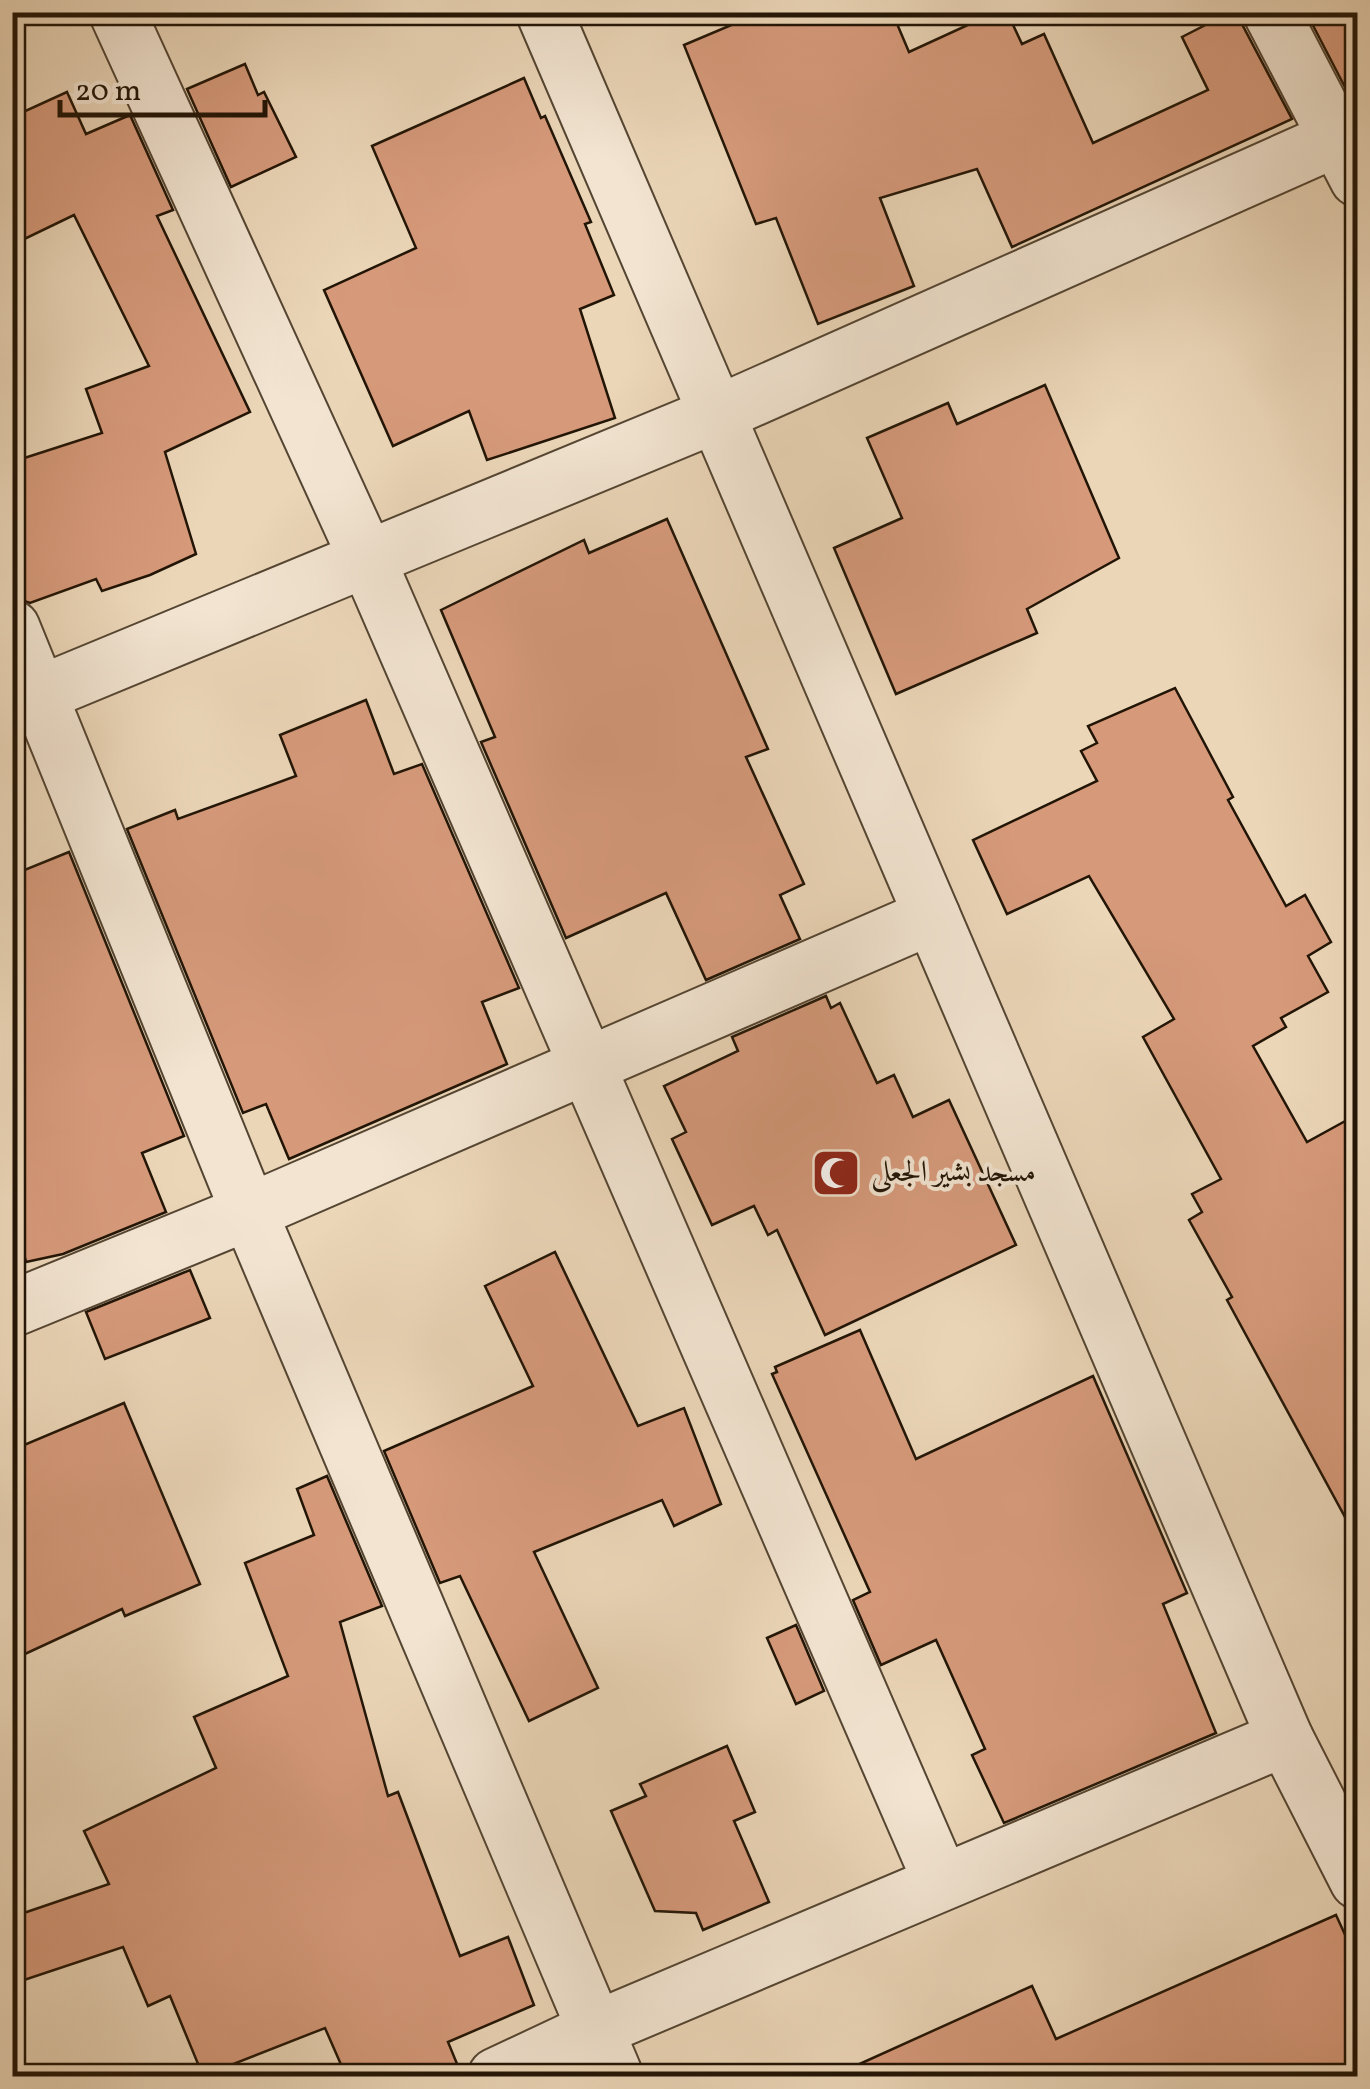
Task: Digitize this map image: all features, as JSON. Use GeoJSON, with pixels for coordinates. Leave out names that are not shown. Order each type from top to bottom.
{"type":"FeatureCollection","features":[{"type":"Feature","properties":{"kind":"street"},"geometry":{"type":"LineString","coordinates":[[117,12],[368,561],[941,1881]]}},
{"type":"Feature","properties":{"kind":"street"},"geometry":{"type":"LineString","coordinates":[[544,12],[1286,1738],[1358,1881]]}},
{"type":"Feature","properties":{"kind":"street"},"geometry":{"type":"LineString","coordinates":[[42,694],[1351,148],[1271,12]]}},
{"type":"Feature","properties":{"kind":"street"},"geometry":{"type":"LineString","coordinates":[[12,628],[249,1212],[605,2053]]}},
{"type":"Feature","properties":{"kind":"street"},"geometry":{"type":"LineString","coordinates":[[12,1309],[249,1212],[932,916]]}},
{"type":"Feature","properties":{"kind":"street"},"geometry":{"type":"LineString","coordinates":[[496,2076],[605,2053],[941,1881],[1286,1738]]}},
{"type":"Feature","properties":{"kind":"building"},"geometry":{"type":"Polygon","coordinates":[[[762,12],[892,12],[909,52],[996,12],[1007,12],[1022,44],[1044,34],[1093,143],[1208,90],[1182,37],[1231,12],[1240,12],[1243,26],[1292,119],[1012,247],[977,169],[880,198],[914,286],[818,324],[776,218],[756,224],[684,45],[762,12]]]}},
{"type":"Feature","properties":{"kind":"building"},"geometry":{"type":"Polygon","coordinates":[[[1306,12],[1358,12],[1358,89],[1348,93],[1306,12]]]}},
{"type":"Feature","properties":{"kind":"building"},"geometry":{"type":"Polygon","coordinates":[[[245,64],[258,95],[264,92],[296,157],[231,187],[187,89],[245,64]]]}},
{"type":"Feature","properties":{"kind":"building"},"geometry":{"type":"Polygon","coordinates":[[[524,78],[541,118],[545,116],[591,222],[585,224],[614,295],[580,309],[615,418],[487,460],[469,411],[393,446],[324,290],[416,248],[372,146],[524,78]]]}},
{"type":"Feature","properties":{"kind":"building"},"geometry":{"type":"Polygon","coordinates":[[[67,92],[86,134],[130,115],[173,210],[157,216],[250,412],[165,452],[196,554],[102,591],[96,579],[30,603],[12,597],[12,462],[102,433],[86,389],[149,366],[74,215],[12,245],[12,117],[67,92]]]}},
{"type":"Feature","properties":{"kind":"building"},"geometry":{"type":"Polygon","coordinates":[[[1045,385],[1119,558],[1027,609],[1037,633],[896,694],[834,548],[902,518],[867,438],[948,403],[957,424],[1045,385]]]}},
{"type":"Feature","properties":{"kind":"building"},"geometry":{"type":"Polygon","coordinates":[[[667,519],[768,749],[746,757],[804,884],[780,895],[800,939],[706,980],[666,893],[566,938],[481,742],[495,737],[441,610],[584,540],[589,553],[667,519]]]}},
{"type":"Feature","properties":{"kind":"building"},"geometry":{"type":"Polygon","coordinates":[[[1175,688],[1233,797],[1228,800],[1286,906],[1305,895],[1331,942],[1308,956],[1328,992],[1281,1018],[1286,1027],[1253,1046],[1307,1142],[1358,1114],[1358,1541],[1227,1300],[1232,1297],[1189,1220],[1202,1212],[1192,1194],[1221,1179],[1143,1037],[1174,1019],[1089,876],[1007,914],[973,840],[1097,781],[1081,751],[1097,743],[1088,726],[1175,688]]]}},
{"type":"Feature","properties":{"kind":"building"},"geometry":{"type":"Polygon","coordinates":[[[366,700],[394,774],[422,764],[519,988],[482,1002],[507,1064],[289,1159],[266,1104],[243,1113],[127,829],[175,810],[178,819],[296,776],[280,735],[366,700]]]}},
{"type":"Feature","properties":{"kind":"building"},"geometry":{"type":"Polygon","coordinates":[[[69,852],[184,1136],[142,1153],[166,1212],[63,1254],[26,1262],[12,1205],[12,875],[69,852]]]}},
{"type":"Feature","properties":{"kind":"building","name":"مسجد بشير الجعلى"},"geometry":{"type":"Polygon","coordinates":[[[826,996],[831,1008],[840,1003],[877,1083],[894,1075],[913,1117],[949,1100],[1016,1245],[825,1335],[777,1230],[768,1235],[754,1206],[712,1225],[672,1139],[686,1132],[664,1086],[738,1051],[732,1037],[826,996]]]}},
{"type":"Feature","properties":{"kind":"building"},"geometry":{"type":"Polygon","coordinates":[[[555,1252],[638,1426],[684,1408],[721,1504],[674,1526],[662,1500],[534,1552],[598,1688],[529,1721],[460,1576],[440,1583],[384,1451],[533,1386],[485,1286],[555,1252]]]}},
{"type":"Feature","properties":{"kind":"building"},"geometry":{"type":"Polygon","coordinates":[[[190,1270],[210,1318],[105,1359],[86,1312],[190,1270]]]}},
{"type":"Feature","properties":{"kind":"building"},"geometry":{"type":"Polygon","coordinates":[[[860,1330],[916,1459],[1093,1376],[1187,1593],[1163,1604],[1216,1733],[1004,1823],[972,1755],[985,1749],[936,1640],[881,1665],[853,1600],[870,1592],[772,1374],[777,1372],[775,1367],[860,1330]]]}},
{"type":"Feature","properties":{"kind":"building"},"geometry":{"type":"Polygon","coordinates":[[[124,1403],[200,1584],[125,1616],[122,1609],[12,1660],[12,1450],[124,1403]]]}},
{"type":"Feature","properties":{"kind":"building"},"geometry":{"type":"Polygon","coordinates":[[[327,1476],[382,1606],[340,1622],[388,1796],[398,1792],[460,1956],[508,1937],[534,2005],[448,2042],[462,2076],[346,2076],[325,2028],[203,2076],[170,1996],[148,2006],[123,1947],[12,1984],[12,1917],[109,1884],[84,1831],[216,1768],[194,1717],[288,1676],[245,1563],[314,1535],[297,1489],[327,1476]]]}},
{"type":"Feature","properties":{"kind":"building"},"geometry":{"type":"Polygon","coordinates":[[[796,1625],[824,1691],[796,1704],[767,1638],[796,1625]]]}},
{"type":"Feature","properties":{"kind":"building"},"geometry":{"type":"Polygon","coordinates":[[[727,1746],[755,1812],[734,1821],[769,1902],[703,1930],[696,1913],[655,1911],[611,1811],[646,1796],[640,1784],[727,1746]]]}},
{"type":"Feature","properties":{"kind":"building"},"geometry":{"type":"Polygon","coordinates":[[[1336,1915],[1358,1963],[1358,2076],[833,2076],[1032,1986],[1056,2039],[1336,1915]]]}},
{"type":"Feature","properties":{"kind":"place","name":"مسجد بشير الجعلى"},"geometry":{"type":"Point","coordinates":[836,1173]}}]}
